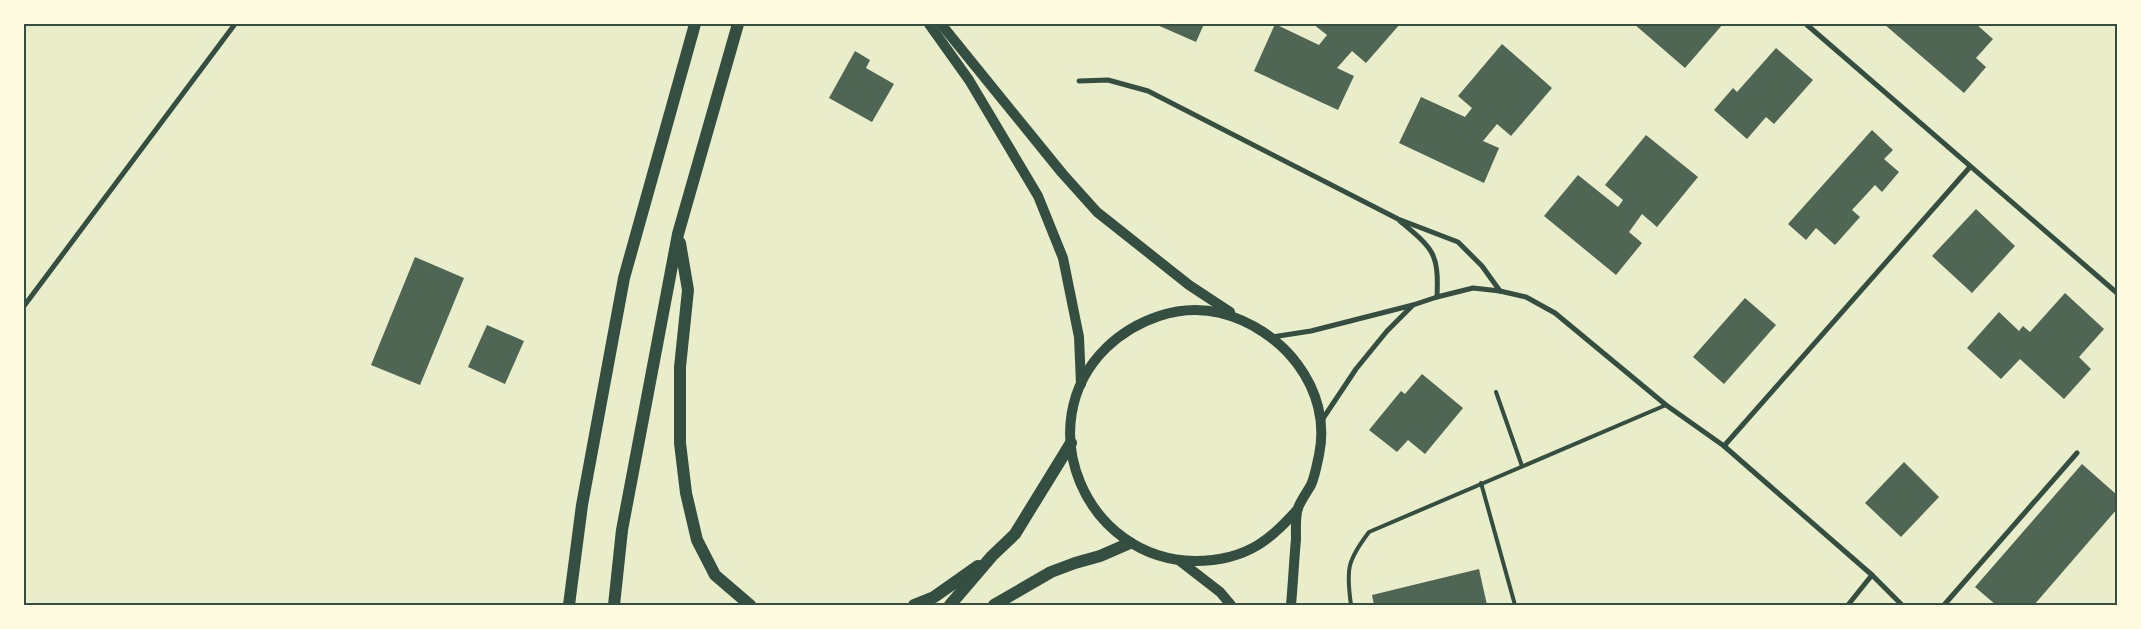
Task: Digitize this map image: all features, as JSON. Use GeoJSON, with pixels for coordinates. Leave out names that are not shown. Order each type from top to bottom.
{"type":"FeatureCollection","features":[{"type":"Feature","properties":{"kind":"main road"},"geometry":{"type":"LineString","coordinates":[[569,605],[582,505],[624,278],[695,24]]}},
{"type":"Feature","properties":{"kind":"main road"},"geometry":{"type":"LineString","coordinates":[[614,605],[622,530],[678,234],[738,24]]}},
{"type":"Feature","properties":{"kind":"main road"},"geometry":{"type":"LineString","coordinates":[[929,24],[969,80],[1038,196],[1063,258],[1079,337],[1081,384]]}},
{"type":"Feature","properties":{"kind":"main road"},"geometry":{"type":"LineString","coordinates":[[941,24],[1062,173],[1097,212],[1189,285],[1237,317],[1272,337],[1290,354],[1305,374],[1315,398],[1320,422],[1320,452],[1312,482],[1298,509],[1280,529],[1258,545],[1233,556],[1207,561],[1180,561],[1146,552],[1130,543],[1107,525],[1088,501],[1076,473],[1071,443],[1073,410],[1081,384],[1091,366],[1104,350],[1137,325],[1169,314],[1196,310],[1217,312],[1237,317]]}},
{"type":"Feature","properties":{"kind":"main road"},"geometry":{"type":"LineString","coordinates":[[678,234],[688,290],[680,367],[680,443],[686,493],[697,540],[715,575],[750,605]]}},
{"type":"Feature","properties":{"kind":"main road"},"geometry":{"type":"LineString","coordinates":[[950,605],[992,556],[1015,534],[1071,443]]}},
{"type":"Feature","properties":{"kind":"main road"},"geometry":{"type":"LineString","coordinates":[[1291,605],[1298,509]]}},
{"type":"Feature","properties":{"kind":"main road"},"geometry":{"type":"LineString","coordinates":[[994,605],[1050,572],[1100,556],[1130,543]]}},
{"type":"Feature","properties":{"kind":"main road"},"geometry":{"type":"LineString","coordinates":[[914,605],[934,597],[992,556]]}},
{"type":"Feature","properties":{"kind":"main road"},"geometry":{"type":"LineString","coordinates":[[1180,561],[1220,592],[1231,605]]}},
{"type":"Feature","properties":{"kind":"main road"},"geometry":{"type":"LineString","coordinates":[[1013,605],[1050,572]]}},
{"type":"Feature","properties":{"kind":"street"},"geometry":{"type":"LineString","coordinates":[[24,306],[235,24]]}},
{"type":"Feature","properties":{"kind":"street"},"geometry":{"type":"LineString","coordinates":[[1806,24],[2117,293]]}},
{"type":"Feature","properties":{"kind":"street"},"geometry":{"type":"LineString","coordinates":[[1079,81],[1108,80],[1148,91],[1398,219],[1458,242],[1482,266],[1500,291]]}},
{"type":"Feature","properties":{"kind":"street"},"geometry":{"type":"LineString","coordinates":[[1724,446],[1970,167]]}},
{"type":"Feature","properties":{"kind":"street"},"geometry":{"type":"LineString","coordinates":[[1398,219],[1431,248],[1437,262],[1437,297]]}},
{"type":"Feature","properties":{"kind":"street"},"geometry":{"type":"LineString","coordinates":[[1272,337],[1311,331],[1473,288],[1500,291],[1526,297],[1555,313],[1666,405],[1724,446],[1872,575],[1902,605]]}},
{"type":"Feature","properties":{"kind":"street"},"geometry":{"type":"LineString","coordinates":[[1320,422],[1356,368],[1413,305]]}},
{"type":"Feature","properties":{"kind":"street"},"geometry":{"type":"LineString","coordinates":[[1944,605],[2077,453]]}},
{"type":"Feature","properties":{"kind":"street"},"geometry":{"type":"LineString","coordinates":[[1848,605],[1872,575]]}},
{"type":"Feature","properties":{"kind":"lane"},"geometry":{"type":"LineString","coordinates":[[1496,392],[1522,466]]}},
{"type":"Feature","properties":{"kind":"lane"},"geometry":{"type":"LineString","coordinates":[[1351,605],[1347,574],[1353,553],[1369,532],[1666,405]]}},
{"type":"Feature","properties":{"kind":"lane"},"geometry":{"type":"LineString","coordinates":[[1481,483],[1515,605]]}},
{"type":"Feature","properties":{"kind":"building"},"geometry":{"type":"Polygon","coordinates":[[[1155,24],[1204,24],[1196,42],[1155,24]]]}},
{"type":"Feature","properties":{"kind":"building"},"geometry":{"type":"Polygon","coordinates":[[[1275,24],[1319,45],[1327,35],[1313,24],[1400,24],[1366,63],[1352,51],[1337,68],[1354,76],[1338,110],[1254,71],[1275,24]]]}},
{"type":"Feature","properties":{"kind":"building"},"geometry":{"type":"Polygon","coordinates":[[[1634,24],[1723,24],[1685,68],[1634,24]]]}},
{"type":"Feature","properties":{"kind":"building"},"geometry":{"type":"Polygon","coordinates":[[[1884,24],[1976,24],[1993,39],[1976,58],[1986,67],[1964,93],[1884,24]]]}},
{"type":"Feature","properties":{"kind":"building"},"geometry":{"type":"Polygon","coordinates":[[[1502,44],[1552,88],[1511,136],[1497,124],[1483,141],[1499,148],[1484,183],[1399,143],[1421,97],[1465,117],[1472,108],[1458,96],[1502,44]]]}},
{"type":"Feature","properties":{"kind":"building"},"geometry":{"type":"Polygon","coordinates":[[[1776,48],[1813,80],[1774,124],[1766,117],[1747,139],[1714,110],[1733,88],[1737,92],[1776,48]]]}},
{"type":"Feature","properties":{"kind":"building"},"geometry":{"type":"Polygon","coordinates":[[[855,51],[870,60],[866,68],[894,84],[872,122],[829,98],[855,51]]]}},
{"type":"Feature","properties":{"kind":"building"},"geometry":{"type":"Polygon","coordinates":[[[1872,130],[1893,150],[1884,159],[1899,172],[1882,192],[1875,185],[1852,210],[1860,217],[1835,245],[1816,228],[1806,240],[1788,224],[1872,130]]]}},
{"type":"Feature","properties":{"kind":"building"},"geometry":{"type":"Polygon","coordinates":[[[1646,135],[1698,177],[1657,227],[1642,214],[1629,232],[1642,243],[1616,275],[1544,216],[1578,175],[1618,207],[1623,200],[1605,185],[1646,135]]]}},
{"type":"Feature","properties":{"kind":"building"},"geometry":{"type":"Polygon","coordinates":[[[1976,209],[2015,246],[1972,293],[1932,256],[1976,209]]]}},
{"type":"Feature","properties":{"kind":"building"},"geometry":{"type":"Polygon","coordinates":[[[415,257],[464,278],[420,385],[371,365],[415,257]]]}},
{"type":"Feature","properties":{"kind":"building"},"geometry":{"type":"Polygon","coordinates":[[[2065,293],[2104,329],[2079,357],[2091,369],[2064,399],[2020,359],[2001,379],[1967,348],[1999,312],[2019,331],[2023,326],[2030,332],[2065,293]]]}},
{"type":"Feature","properties":{"kind":"building"},"geometry":{"type":"Polygon","coordinates":[[[1745,298],[1776,325],[1724,384],[1693,357],[1745,298]]]}},
{"type":"Feature","properties":{"kind":"building"},"geometry":{"type":"Polygon","coordinates":[[[487,325],[524,341],[505,384],[468,367],[487,325]]]}},
{"type":"Feature","properties":{"kind":"building"},"geometry":{"type":"Polygon","coordinates":[[[1422,374],[1463,408],[1425,454],[1408,440],[1397,452],[1369,430],[1401,391],[1405,394],[1422,374]]]}},
{"type":"Feature","properties":{"kind":"building"},"geometry":{"type":"Polygon","coordinates":[[[1904,462],[1939,497],[1901,537],[1865,503],[1904,462]]]}},
{"type":"Feature","properties":{"kind":"building"},"geometry":{"type":"Polygon","coordinates":[[[2082,464],[2117,495],[2117,509],[2034,605],[1996,605],[1975,587],[2082,464]]]}},
{"type":"Feature","properties":{"kind":"building"},"geometry":{"type":"Polygon","coordinates":[[[1479,569],[1487,605],[1374,605],[1372,595],[1479,569]]]}}]}
